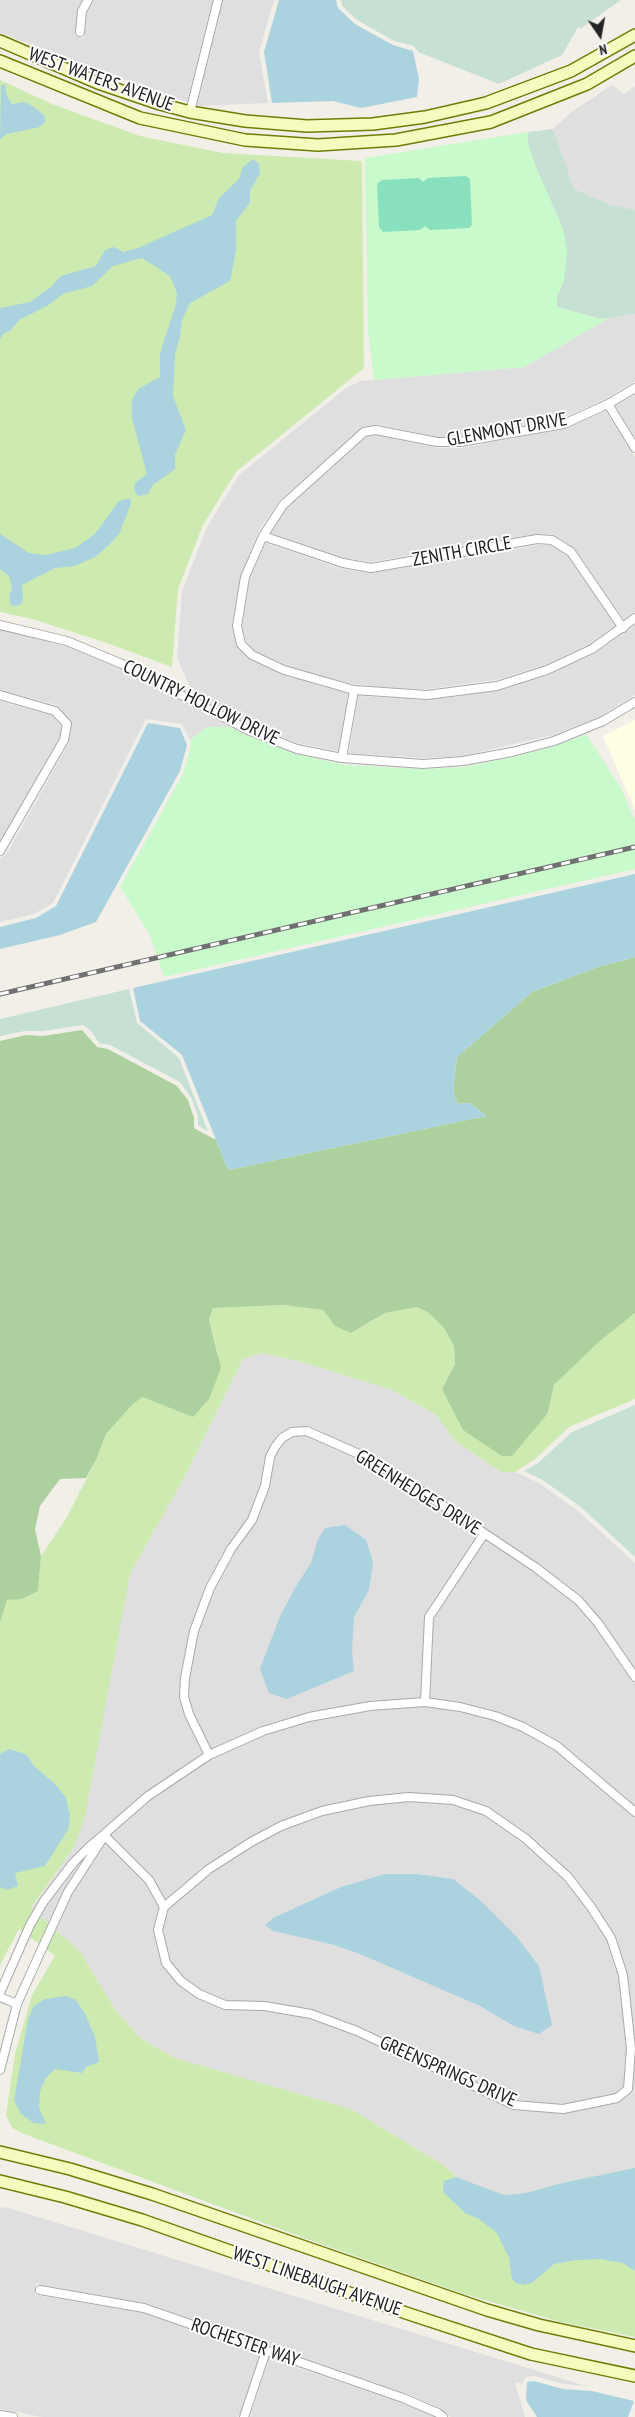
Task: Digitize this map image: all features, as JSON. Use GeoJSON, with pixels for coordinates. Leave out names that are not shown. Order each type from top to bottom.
{"type":"FeatureCollection","features":[{"type":"Feature","properties":{"kind":"street"},"geometry":{"type":"LineString","coordinates":[[80,32],[82,12],[88,0]]}},
{"type":"Feature","properties":{"kind":"street"},"geometry":{"type":"LineString","coordinates":[[190,112],[218,0]]}},
{"type":"Feature","properties":{"kind":"street","name":"WEST WATERS AVENUE"},"geometry":{"type":"LineString","coordinates":[[0,41],[98,83],[190,112],[245,121],[307,126],[373,124],[426,117],[486,103],[571,71],[635,35]]}},
{"type":"Feature","properties":{"kind":"street","name":"WEST WATERS AVENUE"},"geometry":{"type":"LineString","coordinates":[[0,61],[140,118],[245,140],[318,145],[396,140],[491,122],[587,84],[635,56]]}},
{"type":"Feature","properties":{"kind":"street","name":"GLENMONT DRIVE"},"geometry":{"type":"LineString","coordinates":[[635,388],[608,404],[564,424],[460,442],[437,442],[376,430],[364,432],[283,505],[263,536],[246,577],[237,626],[241,644],[252,655],[284,670],[354,690],[427,695],[497,686],[547,670],[592,649],[635,618]]}},
{"type":"Feature","properties":{"kind":"street"},"geometry":{"type":"LineString","coordinates":[[608,404],[635,448]]}},
{"type":"Feature","properties":{"kind":"street","name":"ZENITH CIRCLE"},"geometry":{"type":"LineString","coordinates":[[263,536],[343,564],[371,568],[537,539],[552,540],[571,552],[623,628]]}},
{"type":"Feature","properties":{"kind":"street","name":"COUNTRY HOLLOW DRIVE"},"geometry":{"type":"LineString","coordinates":[[0,625],[67,641],[122,664],[248,730],[297,749],[342,758],[423,764],[463,761],[492,756],[554,741],[603,721],[635,702]]}},
{"type":"Feature","properties":{"kind":"street"},"geometry":{"type":"LineString","coordinates":[[342,758],[354,690]]}},
{"type":"Feature","properties":{"kind":"street"},"geometry":{"type":"LineString","coordinates":[[0,695],[55,711],[67,724],[64,740],[0,851]]}},
{"type":"Feature","properties":{"kind":"street","name":"GREENHEDGES DRIVE"},"geometry":{"type":"LineString","coordinates":[[209,1755],[189,1714],[184,1697],[185,1678],[194,1631],[210,1588],[231,1549],[252,1520],[265,1486],[270,1457],[282,1438],[292,1432],[307,1431],[361,1455],[409,1483],[535,1567],[578,1600],[598,1623],[635,1677]]}},
{"type":"Feature","properties":{"kind":"street"},"geometry":{"type":"LineString","coordinates":[[425,1702],[429,1617],[484,1534]]}},
{"type":"Feature","properties":{"kind":"street"},"geometry":{"type":"LineString","coordinates":[[17,2004],[0,1995],[30,1925],[44,1901],[73,1864],[148,1796],[209,1755],[262,1731],[335,1710],[425,1702],[460,1707],[495,1716],[537,1734],[572,1756],[635,1812]]}},
{"type":"Feature","properties":{"kind":"street","name":"GREENSPRINGS DRIVE"},"geometry":{"type":"LineString","coordinates":[[410,1797],[453,1800],[486,1811],[525,1838],[568,1877],[591,1907],[611,1938],[623,1975],[631,2048],[628,2089],[617,2098],[563,2109],[514,2105],[358,2031],[310,2014],[264,2006],[225,2005],[199,1994],[181,1981],[166,1963],[158,1930],[164,1907],[209,1869],[251,1842],[280,1826],[322,1811],[369,1801],[410,1797]]}},
{"type":"Feature","properties":{"kind":"street"},"geometry":{"type":"LineString","coordinates":[[105,1836],[149,1880],[164,1907]]}},
{"type":"Feature","properties":{"kind":"street"},"geometry":{"type":"LineString","coordinates":[[0,2069],[17,2004],[68,1892],[105,1836]]}},
{"type":"Feature","properties":{"kind":"street","name":"WEST LINEBAUGH AVENUE"},"geometry":{"type":"LineString","coordinates":[[0,2152],[70,2169],[152,2194],[487,2310],[548,2328],[635,2346]]}},
{"type":"Feature","properties":{"kind":"street","name":"WEST LINEBAUGH AVENUE"},"geometry":{"type":"LineString","coordinates":[[0,2181],[65,2197],[142,2220],[496,2343],[532,2354],[635,2376]]}},
{"type":"Feature","properties":{"kind":"street","name":"ROCHESTER WAY"},"geometry":{"type":"LineString","coordinates":[[40,2290],[144,2308],[403,2398],[444,2417]]}},
{"type":"Feature","properties":{"kind":"street"},"geometry":{"type":"LineString","coordinates":[[244,2417],[266,2351]]}},
{"type":"Feature","properties":{"kind":"street"},"geometry":{"type":"LineString","coordinates":[[0,2415],[13,2417]]}},
{"type":"Feature","properties":{"kind":"shaded area"},"geometry":{"type":"Polygon","coordinates":[[[0,0],[82,0],[78,9],[75,36],[84,38],[87,13],[93,0],[213,0],[187,102],[0,33],[0,0]]]}},
{"type":"Feature","properties":{"kind":"shaded area"},"geometry":{"type":"Polygon","coordinates":[[[223,0],[274,0],[259,52],[268,103],[196,106],[223,0]]]}},
{"type":"Feature","properties":{"kind":"shaded area"},"geometry":{"type":"Polygon","coordinates":[[[341,0],[621,0],[580,29],[578,27],[562,55],[499,84],[418,52],[414,46],[394,41],[357,20],[342,6],[341,0]]]}},
{"type":"Feature","properties":{"kind":"shaded area"},"geometry":{"type":"Polygon","coordinates":[[[612,85],[624,94],[635,86],[635,210],[611,205],[574,189],[553,129],[570,113],[612,85]]]}},
{"type":"Feature","properties":{"kind":"shaded area"},"geometry":{"type":"Polygon","coordinates":[[[553,129],[574,189],[611,205],[635,210],[635,314],[601,319],[557,307],[557,295],[564,281],[563,229],[536,168],[528,144],[528,132],[553,129]]]}},
{"type":"Feature","properties":{"kind":"shaded area"},"geometry":{"type":"Polygon","coordinates":[[[635,314],[635,381],[605,399],[563,418],[460,437],[437,437],[377,424],[363,427],[279,501],[259,530],[241,574],[232,625],[237,645],[251,660],[283,675],[349,694],[339,751],[298,743],[249,725],[165,681],[192,692],[177,658],[182,591],[207,527],[239,475],[346,388],[361,381],[524,367],[609,318],[635,314]]]}},
{"type":"Feature","properties":{"kind":"shaded area"},"geometry":{"type":"Polygon","coordinates":[[[635,394],[635,439],[615,406],[635,394]]]}},
{"type":"Feature","properties":{"kind":"shaded area"},"geometry":{"type":"Polygon","coordinates":[[[606,411],[635,457],[635,612],[624,620],[575,549],[552,534],[536,534],[371,562],[344,558],[271,533],[286,509],[366,437],[376,435],[436,448],[461,448],[565,429],[606,411]]]}},
{"type":"Feature","properties":{"kind":"shaded area"},"geometry":{"type":"Polygon","coordinates":[[[266,543],[342,569],[370,573],[538,545],[551,545],[568,556],[616,626],[590,644],[545,665],[496,680],[427,689],[389,688],[355,684],[318,676],[286,665],[255,651],[246,641],[242,626],[250,579],[266,543]]]}},
{"type":"Feature","properties":{"kind":"shaded area"},"geometry":{"type":"Polygon","coordinates":[[[635,625],[635,695],[601,716],[553,735],[462,756],[423,758],[349,753],[358,696],[428,700],[498,691],[549,675],[594,654],[635,625]]]}},
{"type":"Feature","properties":{"kind":"shaded area"},"geometry":{"type":"Polygon","coordinates":[[[0,630],[66,646],[121,669],[230,727],[207,727],[190,740],[182,724],[146,719],[53,903],[34,914],[0,922],[0,858],[7,853],[69,743],[71,726],[70,721],[56,705],[0,690],[0,630]]]}},
{"type":"Feature","properties":{"kind":"shaded area"},"geometry":{"type":"Polygon","coordinates":[[[0,701],[53,716],[61,726],[60,738],[0,844],[0,701]]]}},
{"type":"Feature","properties":{"kind":"shaded area"},"geometry":{"type":"Polygon","coordinates":[[[635,720],[635,810],[603,736],[635,720]]]}},
{"type":"Feature","properties":{"kind":"shaded area"},"geometry":{"type":"Polygon","coordinates":[[[129,989],[137,1023],[179,1058],[208,1132],[198,1125],[198,1117],[192,1099],[180,1082],[110,1045],[99,1043],[92,1032],[83,1025],[43,1031],[25,1031],[0,1036],[0,1019],[129,989]]]}},
{"type":"Feature","properties":{"kind":"shaded area"},"geometry":{"type":"Polygon","coordinates":[[[262,1353],[302,1362],[392,1390],[436,1415],[455,1441],[501,1472],[515,1472],[539,1483],[578,1511],[635,1563],[635,2168],[562,2183],[526,2193],[504,2195],[456,2177],[445,2166],[351,2109],[175,2058],[140,2038],[114,2008],[81,1953],[31,1909],[74,1847],[130,1574],[184,1478],[243,1359],[262,1353]]]}},
{"type":"Feature","properties":{"kind":"shaded area"},"geometry":{"type":"Polygon","coordinates":[[[635,1405],[635,1557],[581,1507],[541,1479],[524,1471],[538,1463],[572,1432],[635,1405]]]}},
{"type":"Feature","properties":{"kind":"shaded area"},"geometry":{"type":"Polygon","coordinates":[[[0,2207],[9,2208],[586,2386],[563,2384],[534,2376],[525,2377],[523,2384],[515,2382],[525,2417],[451,2417],[440,2408],[405,2393],[146,2303],[36,2284],[35,2295],[144,2313],[260,2354],[243,2409],[237,2417],[42,2417],[0,2409],[0,2207]]]}},
{"type":"Feature","properties":{"kind":"shaded area"},"geometry":{"type":"Polygon","coordinates":[[[269,2358],[402,2403],[435,2417],[250,2417],[269,2358]]]}},
{"type":"Feature","properties":{"kind":"green space"},"geometry":{"type":"Polygon","coordinates":[[[0,80],[52,104],[140,136],[223,153],[362,161],[364,368],[236,472],[203,525],[178,589],[172,667],[104,642],[32,619],[0,612],[0,80]]]}},
{"type":"Feature","properties":{"kind":"green space"},"geometry":{"type":"Polygon","coordinates":[[[528,132],[528,144],[563,229],[567,250],[564,281],[557,295],[557,307],[601,319],[609,318],[525,367],[374,380],[368,330],[365,158],[528,132]]]}},
{"type":"Feature","properties":{"kind":"green space"},"geometry":{"type":"Polygon","coordinates":[[[466,176],[470,179],[472,225],[469,228],[430,230],[425,226],[420,230],[383,232],[379,227],[377,184],[382,180],[419,178],[423,182],[428,178],[466,176]]]}},
{"type":"Feature","properties":{"kind":"green space"},"geometry":{"type":"Polygon","coordinates":[[[207,727],[230,727],[296,754],[345,765],[423,769],[464,767],[513,757],[555,746],[586,734],[621,788],[635,820],[635,869],[164,977],[150,935],[120,887],[183,774],[191,746],[190,740],[207,727]]]}},
{"type":"Feature","properties":{"kind":"green space"},"geometry":{"type":"Polygon","coordinates":[[[635,957],[635,1313],[600,1341],[554,1385],[548,1413],[512,1456],[502,1456],[463,1430],[442,1389],[455,1364],[454,1346],[444,1328],[429,1313],[417,1307],[385,1313],[351,1333],[335,1326],[323,1310],[283,1305],[213,1308],[209,1320],[221,1368],[209,1399],[193,1417],[142,1397],[131,1406],[106,1434],[96,1460],[86,1478],[60,1479],[40,1506],[35,1529],[41,1556],[38,1591],[22,1599],[7,1600],[0,1623],[0,1041],[26,1035],[43,1036],[82,1030],[97,1047],[108,1049],[177,1086],[188,1100],[194,1118],[194,1128],[216,1140],[228,1170],[486,1116],[470,1103],[458,1104],[453,1091],[457,1057],[532,992],[598,967],[635,957]]]}},
{"type":"Feature","properties":{"kind":"green space"},"geometry":{"type":"Polygon","coordinates":[[[283,1305],[323,1310],[335,1326],[362,1327],[385,1313],[417,1307],[429,1313],[444,1328],[454,1346],[455,1364],[442,1389],[448,1398],[548,1414],[554,1385],[600,1341],[635,1313],[635,1399],[569,1427],[535,1459],[515,1472],[501,1472],[455,1441],[436,1415],[392,1390],[302,1362],[262,1353],[243,1359],[184,1478],[130,1574],[84,1821],[74,1847],[31,1908],[81,1953],[114,2008],[140,2038],[175,2058],[351,2109],[445,2166],[456,2177],[504,2195],[526,2193],[562,2183],[635,2168],[635,2337],[561,2322],[464,2294],[304,2238],[24,2134],[12,2128],[6,2115],[15,2054],[32,1995],[55,1956],[19,1929],[0,1965],[0,1623],[7,1599],[22,1599],[38,1591],[41,1556],[67,1517],[96,1460],[106,1434],[131,1406],[142,1397],[193,1417],[218,1354],[209,1320],[213,1308],[283,1305]]]}},
{"type":"Feature","properties":{"kind":"water"},"geometry":{"type":"Polygon","coordinates":[[[279,0],[336,0],[338,8],[355,24],[393,45],[413,51],[419,79],[417,97],[361,108],[333,101],[272,103],[264,52],[279,0]]]}},
{"type":"Feature","properties":{"kind":"water"},"geometry":{"type":"Polygon","coordinates":[[[1,85],[5,85],[7,96],[12,104],[25,102],[45,116],[45,122],[40,127],[7,134],[0,139],[1,85]]]}},
{"type":"Feature","properties":{"kind":"water"},"geometry":{"type":"Polygon","coordinates":[[[253,159],[259,164],[260,173],[250,191],[250,203],[236,221],[236,251],[230,281],[190,303],[182,320],[175,354],[173,396],[186,430],[175,455],[175,469],[153,485],[148,494],[138,496],[134,489],[135,483],[147,474],[132,419],[132,400],[138,389],[160,377],[160,353],[176,304],[177,293],[170,276],[142,258],[113,266],[92,286],[63,294],[47,306],[19,320],[10,331],[4,333],[0,340],[0,308],[30,302],[51,287],[61,276],[96,266],[105,250],[114,247],[124,252],[138,248],[212,215],[219,198],[239,179],[243,167],[253,159]]]}},
{"type":"Feature","properties":{"kind":"water"},"geometry":{"type":"Polygon","coordinates":[[[130,498],[131,504],[119,534],[109,545],[95,557],[75,566],[55,568],[22,585],[23,600],[20,605],[11,606],[9,596],[12,588],[9,576],[0,569],[0,534],[29,553],[46,555],[75,548],[95,534],[119,501],[130,498]]]}},
{"type":"Feature","properties":{"kind":"water"},"geometry":{"type":"Polygon","coordinates":[[[148,723],[180,728],[187,745],[180,771],[96,922],[60,935],[0,949],[0,927],[36,918],[56,906],[148,723]]]}},
{"type":"Feature","properties":{"kind":"water"},"geometry":{"type":"Polygon","coordinates":[[[635,874],[635,957],[598,967],[532,992],[457,1057],[453,1091],[458,1104],[470,1103],[486,1116],[228,1170],[182,1055],[140,1021],[133,988],[635,874]]]}},
{"type":"Feature","properties":{"kind":"water"},"geometry":{"type":"Polygon","coordinates":[[[345,1525],[366,1540],[373,1562],[369,1590],[354,1617],[352,1651],[354,1671],[287,1699],[269,1693],[260,1669],[280,1616],[311,1563],[318,1539],[325,1528],[345,1525]]]}},
{"type":"Feature","properties":{"kind":"water"},"geometry":{"type":"Polygon","coordinates":[[[9,1749],[26,1754],[34,1766],[55,1784],[66,1798],[70,1816],[69,1828],[45,1866],[15,1873],[18,1886],[7,1890],[0,1887],[0,1754],[9,1749]]]}},
{"type":"Feature","properties":{"kind":"water"},"geometry":{"type":"Polygon","coordinates":[[[385,1874],[417,1874],[453,1879],[481,1901],[516,1936],[539,1966],[552,2025],[539,2034],[514,2026],[480,2006],[360,1954],[331,1944],[273,1931],[265,1925],[273,1918],[341,1887],[385,1874]]]}},
{"type":"Feature","properties":{"kind":"water"},"geometry":{"type":"Polygon","coordinates":[[[66,1996],[76,2000],[85,2014],[95,2037],[99,2062],[86,2067],[82,2073],[55,2069],[46,2078],[40,2091],[39,2108],[46,2124],[34,2123],[21,2114],[14,2101],[28,2019],[34,2006],[45,1999],[66,1996]]]}},
{"type":"Feature","properties":{"kind":"water"},"geometry":{"type":"Polygon","coordinates":[[[635,2168],[635,2271],[623,2263],[600,2259],[577,2260],[554,2264],[533,2282],[525,2285],[516,2283],[512,2279],[509,2258],[497,2233],[479,2219],[465,2213],[444,2193],[443,2189],[444,2181],[456,2177],[504,2195],[526,2193],[562,2183],[635,2168]]]}},
{"type":"Feature","properties":{"kind":"water"},"geometry":{"type":"Polygon","coordinates":[[[534,2381],[563,2389],[592,2391],[634,2401],[628,2417],[537,2417],[526,2400],[527,2382],[534,2381]]]}},
{"type":"Feature","properties":{"kind":"railway"},"geometry":{"type":"LineString","coordinates":[[0,994],[635,847]]}}]}
